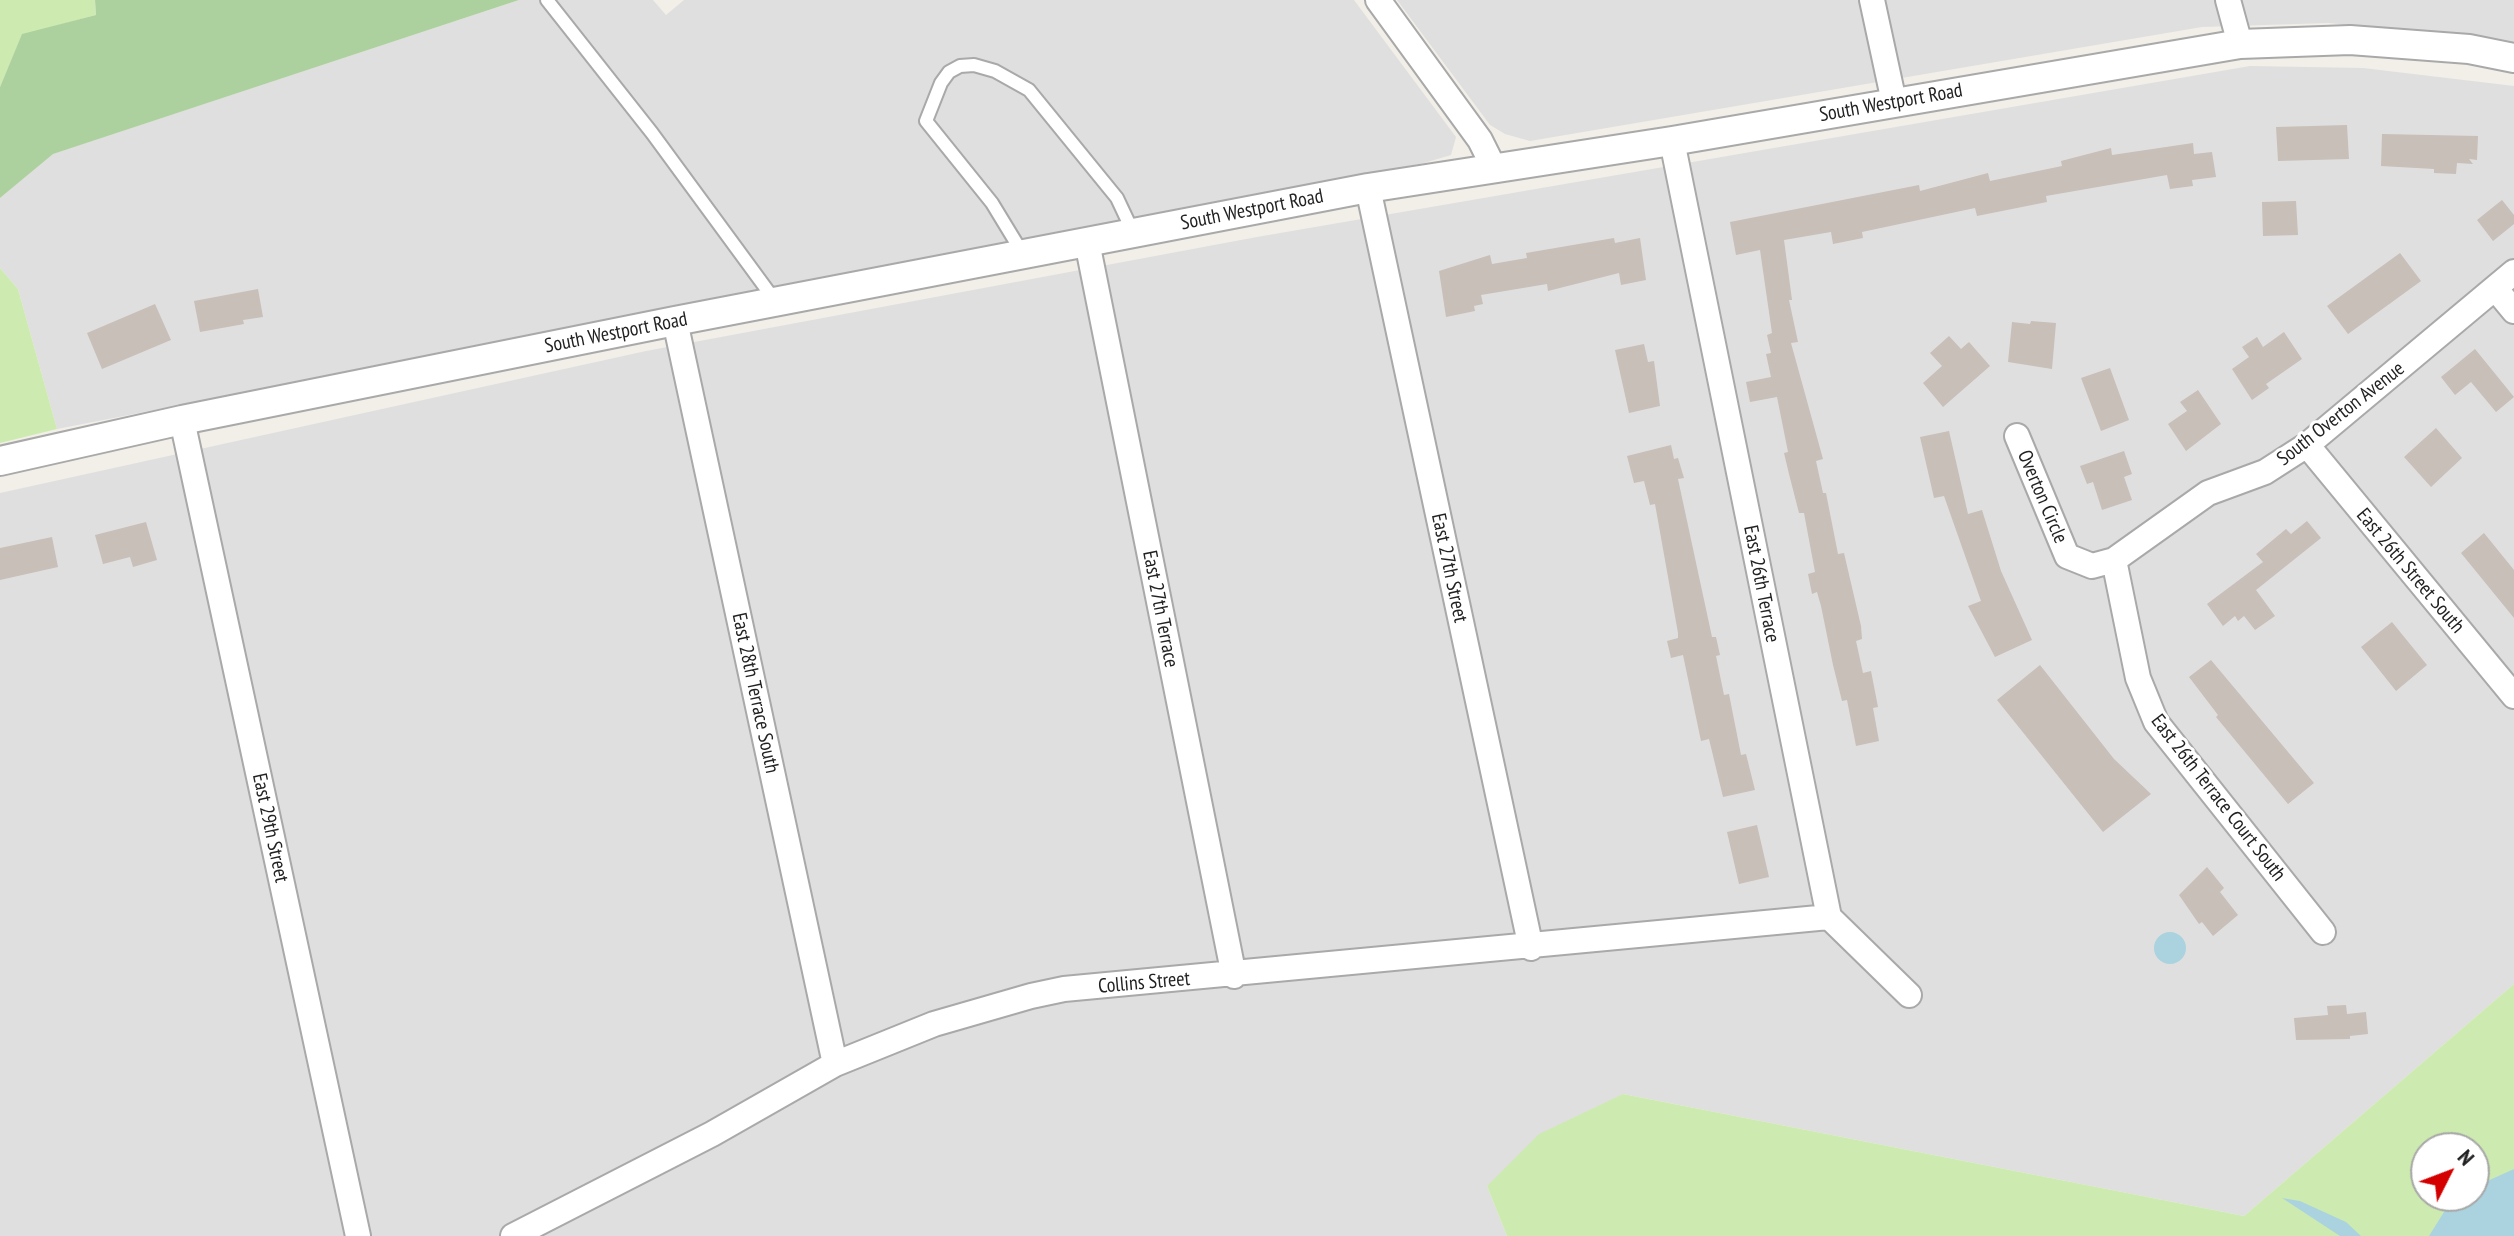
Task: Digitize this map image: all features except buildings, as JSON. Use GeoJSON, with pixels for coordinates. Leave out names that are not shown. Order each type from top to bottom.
{"type":"FeatureCollection","features":[{"type":"Feature","properties":{"kind":"street"},"geometry":{"type":"LineString","coordinates":[[1378,0],[1480,140],[1495,170]]}},
{"type":"Feature","properties":{"kind":"street"},"geometry":{"type":"LineString","coordinates":[[1872,0],[1894,102]]}},
{"type":"Feature","properties":{"kind":"street"},"geometry":{"type":"LineString","coordinates":[[2228,0],[2240,44]]}},
{"type":"Feature","properties":{"kind":"street","name":"South Westport Road"},"geometry":{"type":"LineString","coordinates":[[0,461],[182,420],[675,321],[1368,188],[1672,141],[2240,44],[2350,40],[2469,49],[2514,58]]}},
{"type":"Feature","properties":{"kind":"street","name":"East 26th Terrace"},"geometry":{"type":"LineString","coordinates":[[1672,141],[1829,917]]}},
{"type":"Feature","properties":{"kind":"street","name":"East 27th Street"},"geometry":{"type":"LineString","coordinates":[[1368,188],[1531,948]]}},
{"type":"Feature","properties":{"kind":"street","name":"East 27th Terrace"},"geometry":{"type":"LineString","coordinates":[[1087,242],[1234,976]]}},
{"type":"Feature","properties":{"kind":"street"},"geometry":{"type":"LineString","coordinates":[[2504,280],[2514,311]]}},
{"type":"Feature","properties":{"kind":"street","name":"South Overton Avenue"},"geometry":{"type":"LineString","coordinates":[[2114,560],[2208,493],[2265,472],[2307,445],[2504,280]]}},
{"type":"Feature","properties":{"kind":"street","name":"East 28th Terrace South"},"geometry":{"type":"LineString","coordinates":[[675,321],[835,1064]]}},
{"type":"Feature","properties":{"kind":"street","name":"East 29th Street"},"geometry":{"type":"LineString","coordinates":[[182,420],[358,1236]]}},
{"type":"Feature","properties":{"kind":"street","name":"Overton Circle"},"geometry":{"type":"LineString","coordinates":[[2017,436],[2067,556],[2092,566],[2114,560]]}},
{"type":"Feature","properties":{"kind":"street","name":"East 26th Street South"},"geometry":{"type":"LineString","coordinates":[[2307,445],[2514,696]]}},
{"type":"Feature","properties":{"kind":"street","name":"East 26th Terrace Court South"},"geometry":{"type":"LineString","coordinates":[[2114,560],[2138,678],[2156,722],[2323,932]]}},
{"type":"Feature","properties":{"kind":"street"},"geometry":{"type":"LineString","coordinates":[[1829,917],[1909,995]]}},
{"type":"Feature","properties":{"kind":"street","name":"Collins Street"},"geometry":{"type":"LineString","coordinates":[[513,1236],[712,1134],[835,1064],[934,1024],[1031,996],[1064,989],[1234,976],[1829,917]]}},
{"type":"Feature","properties":{"kind":"lane"},"geometry":{"type":"LineString","coordinates":[[547,0],[652,133],[776,302]]}},
{"type":"Feature","properties":{"kind":"lane"},"geometry":{"type":"LineString","coordinates":[[1023,254],[992,203],[926,121],[941,83],[949,72],[960,66],[974,65],[995,71],[1029,90],[1117,198],[1133,232]]}},
{"type":"Feature","properties":{"kind":"shaded area"},"geometry":{"type":"Polygon","coordinates":[[[519,0],[653,0],[666,15],[684,0],[1354,0],[1456,137],[1451,155],[1424,163],[57,429],[18,289],[0,268],[0,198],[52,154],[519,0]]]}},
{"type":"Feature","properties":{"kind":"shaded area"},"geometry":{"type":"Polygon","coordinates":[[[1397,0],[2514,0],[2514,43],[2329,23],[2202,27],[1530,141],[1505,134],[1490,125],[1397,0]]]}},
{"type":"Feature","properties":{"kind":"shaded area"},"geometry":{"type":"Polygon","coordinates":[[[2250,66],[2363,68],[2514,86],[2514,984],[2244,1216],[1623,1094],[1487,1186],[1507,1236],[0,1236],[0,493],[646,351],[1257,237],[2250,66]]]}},
{"type":"Feature","properties":{"kind":"green space"},"geometry":{"type":"Polygon","coordinates":[[[0,0],[95,0],[96,15],[22,35],[0,87],[0,0]]]}},
{"type":"Feature","properties":{"kind":"green space"},"geometry":{"type":"Polygon","coordinates":[[[95,0],[519,0],[53,154],[0,198],[0,87],[22,34],[96,15],[95,0]]]}},
{"type":"Feature","properties":{"kind":"green space"},"geometry":{"type":"Polygon","coordinates":[[[0,268],[18,289],[57,429],[0,443],[0,268]]]}},
{"type":"Feature","properties":{"kind":"green space"},"geometry":{"type":"Polygon","coordinates":[[[2514,984],[2514,1236],[1507,1236],[1487,1186],[1539,1134],[1623,1094],[2244,1216],[2514,984]]]}},
{"type":"Feature","properties":{"kind":"water"},"geometry":{"type":"Polygon","coordinates":[[[2170,932],[2181,937],[2186,948],[2181,959],[2170,964],[2159,959],[2154,948],[2159,937],[2170,932]]]}},
{"type":"Feature","properties":{"kind":"water"},"geometry":{"type":"Polygon","coordinates":[[[2514,1169],[2514,1236],[2429,1236],[2444,1212],[2490,1212],[2490,1180],[2514,1169]]]}},
{"type":"Feature","properties":{"kind":"water"},"geometry":{"type":"Polygon","coordinates":[[[2282,1198],[2300,1201],[2346,1222],[2361,1236],[2340,1236],[2282,1198]]]}}]}
